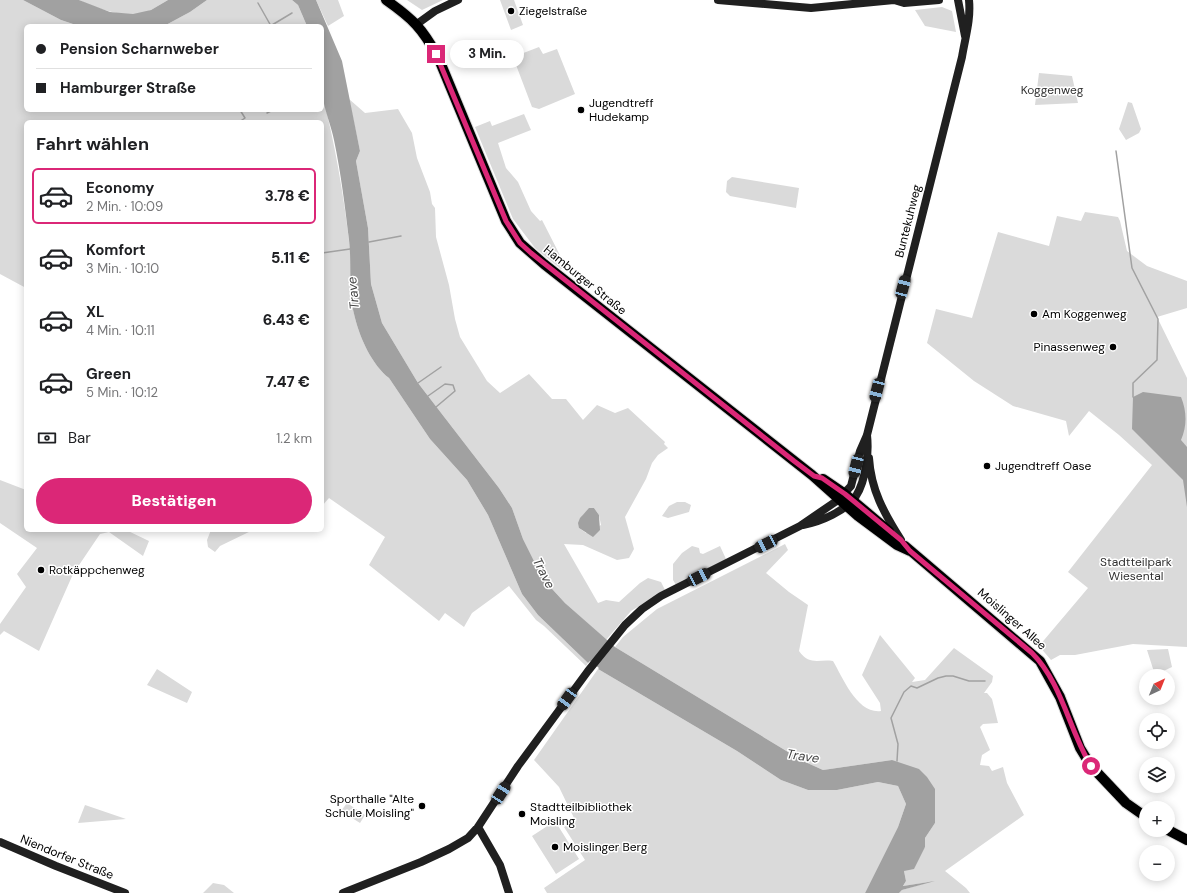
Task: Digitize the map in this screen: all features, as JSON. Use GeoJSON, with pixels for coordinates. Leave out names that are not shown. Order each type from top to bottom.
{"type":"FeatureCollection","features":[{"type":"Feature","properties":{"kind":"main road","name":"Hamburger Straße"},"geometry":{"type":"LineString","coordinates":[[386,0],[417,24],[438,57],[506,221],[520,243],[596,306],[845,500],[854,512]]}},
{"type":"Feature","properties":{"kind":"main road"},"geometry":{"type":"LineString","coordinates":[[417,24],[435,11],[458,0]]}},
{"type":"Feature","properties":{"kind":"main road"},"geometry":{"type":"LineString","coordinates":[[718,0],[811,8],[894,0],[904,3],[938,0]]}},
{"type":"Feature","properties":{"kind":"main road","name":"Buntekuhweg"},"geometry":{"type":"LineString","coordinates":[[958,0],[965,36]]}},
{"type":"Feature","properties":{"kind":"main road","name":"Buntekuhweg"},"geometry":{"type":"LineString","coordinates":[[845,500],[851,486],[860,451],[867,435],[962,57],[965,36],[969,25],[969,0]]}},
{"type":"Feature","properties":{"kind":"main road","name":"Buntekuhweg"},"geometry":{"type":"LineString","coordinates":[[845,500],[859,491],[868,447],[867,435]]}},
{"type":"Feature","properties":{"kind":"main road"},"geometry":{"type":"LineString","coordinates":[[868,447],[870,468],[878,498],[883,512],[901,540]]}},
{"type":"Feature","properties":{"kind":"main road"},"geometry":{"type":"LineString","coordinates":[[343,893],[449,849],[468,838],[478,827],[518,766],[588,671],[635,615],[661,596],[800,526],[845,500]]}},
{"type":"Feature","properties":{"kind":"main road","name":"Moislinger Allee"},"geometry":{"type":"LineString","coordinates":[[845,500],[901,540],[910,551],[997,622],[1040,661],[1060,697],[1080,748],[1091,766],[1126,802],[1139,812]]}},
{"type":"Feature","properties":{"kind":"main road","name":"Moislinger Allee"},"geometry":{"type":"LineString","coordinates":[[854,512],[897,545],[910,551]]}},
{"type":"Feature","properties":{"kind":"main road"},"geometry":{"type":"LineString","coordinates":[[478,827],[500,865],[509,893]]}},
{"type":"Feature","properties":{"kind":"main road"},"geometry":{"type":"LineString","coordinates":[[1175,834],[1187,840]]}},
{"type":"Feature","properties":{"kind":"main road","name":"Niendorfer Straße"},"geometry":{"type":"LineString","coordinates":[[0,842],[125,893]]}},
{"type":"Feature","properties":{"kind":"green space"},"geometry":{"type":"Polygon","coordinates":[[[0,0],[23,0],[61,20],[73,24],[24,24],[24,112],[324,112],[324,101],[339,170],[345,209],[351,258],[353,309],[363,342],[372,359],[389,378],[430,439],[467,480],[488,515],[522,594],[538,615],[588,663],[586,666],[536,620],[509,586],[472,613],[464,627],[445,613],[439,621],[369,565],[385,537],[329,498],[324,504],[324,120],[24,120],[24,287],[0,274],[0,0]]]}},
{"type":"Feature","properties":{"kind":"green space"},"geometry":{"type":"Polygon","coordinates":[[[79,0],[168,0],[151,10],[142,13],[124,14],[105,10],[79,0]]]}},
{"type":"Feature","properties":{"kind":"green space"},"geometry":{"type":"Polygon","coordinates":[[[207,0],[292,0],[298,5],[306,24],[168,24],[190,12],[207,0]]]}},
{"type":"Feature","properties":{"kind":"green space"},"geometry":{"type":"Polygon","coordinates":[[[316,0],[338,0],[344,16],[328,26],[316,0]]]}},
{"type":"Feature","properties":{"kind":"green space"},"geometry":{"type":"Polygon","coordinates":[[[407,0],[443,0],[422,10],[407,0]]]}},
{"type":"Feature","properties":{"kind":"green space","name":"Ziegelstraße"},"geometry":{"type":"Polygon","coordinates":[[[500,0],[514,0],[523,25],[511,30],[500,0]]]}},
{"type":"Feature","properties":{"kind":"green space"},"geometry":{"type":"Polygon","coordinates":[[[942,7],[952,11],[956,32],[925,26],[915,10],[942,7]]]}},
{"type":"Feature","properties":{"kind":"green space"},"geometry":{"type":"Polygon","coordinates":[[[539,47],[543,54],[557,49],[575,94],[539,109],[532,107],[513,57],[539,47]]]}},
{"type":"Feature","properties":{"kind":"green space","name":"Koggenweg"},"geometry":{"type":"Polygon","coordinates":[[[1039,73],[1072,76],[1078,103],[1035,105],[1039,73]]]}},
{"type":"Feature","properties":{"kind":"green space"},"geometry":{"type":"Polygon","coordinates":[[[349,99],[365,113],[398,109],[412,133],[417,158],[430,192],[432,204],[435,208],[436,237],[449,285],[460,337],[487,381],[500,393],[529,374],[552,399],[566,399],[583,420],[597,405],[615,413],[628,408],[665,442],[664,444],[668,448],[658,455],[652,463],[646,479],[625,517],[634,549],[629,558],[617,560],[583,545],[564,544],[598,603],[606,600],[619,602],[640,583],[648,578],[661,582],[665,590],[631,611],[606,640],[565,603],[543,579],[523,539],[512,508],[499,488],[418,383],[382,323],[371,284],[368,228],[356,161],[360,151],[349,99]],[[594,508],[587,511],[581,517],[579,528],[586,533],[601,525],[599,515],[594,508]]]}},
{"type":"Feature","properties":{"kind":"green space"},"geometry":{"type":"Polygon","coordinates":[[[1128,102],[1132,103],[1141,129],[1139,133],[1126,140],[1119,129],[1128,102]]]}},
{"type":"Feature","properties":{"kind":"green space"},"geometry":{"type":"Polygon","coordinates":[[[524,114],[531,130],[498,143],[506,168],[518,182],[531,211],[540,221],[542,220],[566,267],[561,269],[535,248],[513,219],[475,127],[490,121],[492,126],[524,114]]]}},
{"type":"Feature","properties":{"kind":"green space"},"geometry":{"type":"Polygon","coordinates":[[[732,177],[799,188],[796,208],[730,196],[726,192],[727,181],[732,177]]]}},
{"type":"Feature","properties":{"kind":"green space","name":"Stadtteilpark Wiesental"},"geometry":{"type":"Polygon","coordinates":[[[1085,212],[1118,217],[1127,251],[1147,266],[1187,281],[1187,308],[1157,317],[1187,378],[1187,647],[1133,644],[1075,655],[1060,655],[1051,660],[1039,646],[1088,588],[1068,572],[1152,465],[1119,435],[1089,411],[1069,436],[1066,421],[1013,406],[974,381],[927,343],[936,309],[972,318],[998,232],[1049,246],[1057,216],[1081,221],[1085,212]]]}},
{"type":"Feature","properties":{"kind":"green space"},"geometry":{"type":"Polygon","coordinates":[[[0,480],[24,489],[24,532],[109,532],[100,534],[73,574],[39,651],[4,631],[0,635],[0,624],[26,587],[17,574],[37,548],[0,523],[0,480]]]}},
{"type":"Feature","properties":{"kind":"green space"},"geometry":{"type":"Polygon","coordinates":[[[677,502],[685,502],[691,505],[689,512],[668,518],[662,516],[669,506],[677,502]]]}},
{"type":"Feature","properties":{"kind":"green space"},"geometry":{"type":"Polygon","coordinates":[[[109,532],[130,532],[149,541],[143,556],[109,532]]]}},
{"type":"Feature","properties":{"kind":"green space"},"geometry":{"type":"Polygon","coordinates":[[[210,532],[249,532],[220,546],[215,552],[208,547],[207,540],[210,532]]]}},
{"type":"Feature","properties":{"kind":"green space"},"geometry":{"type":"Polygon","coordinates":[[[785,544],[788,550],[766,573],[808,605],[799,651],[807,659],[814,661],[833,661],[852,694],[865,707],[872,710],[881,711],[880,703],[862,675],[880,635],[915,678],[912,682],[925,680],[954,648],[993,676],[992,682],[984,693],[987,693],[992,699],[998,723],[983,724],[980,727],[990,750],[982,755],[980,765],[989,766],[992,771],[1003,767],[1007,783],[1024,815],[945,871],[970,893],[899,893],[902,890],[929,882],[903,886],[906,881],[904,871],[925,847],[925,838],[935,823],[892,760],[823,770],[803,761],[615,647],[623,637],[657,609],[785,544]]]}},
{"type":"Feature","properties":{"kind":"green space"},"geometry":{"type":"Polygon","coordinates":[[[692,546],[699,548],[700,553],[703,554],[720,546],[726,559],[676,585],[673,580],[673,564],[682,553],[692,546]]]}},
{"type":"Feature","properties":{"kind":"green space"},"geometry":{"type":"Polygon","coordinates":[[[1168,649],[1172,667],[1168,669],[1153,669],[1147,650],[1168,649]]]}},
{"type":"Feature","properties":{"kind":"green space"},"geometry":{"type":"Polygon","coordinates":[[[157,669],[192,692],[187,703],[147,685],[157,669]]]}},
{"type":"Feature","properties":{"kind":"green space"},"geometry":{"type":"Polygon","coordinates":[[[598,669],[737,751],[781,780],[808,790],[837,790],[878,782],[898,786],[906,804],[898,827],[865,893],[547,893],[544,888],[585,860],[564,827],[575,820],[559,787],[534,760],[598,669]]]}},
{"type":"Feature","properties":{"kind":"green space"},"geometry":{"type":"Polygon","coordinates":[[[347,803],[365,815],[360,823],[341,811],[347,803]]]}},
{"type":"Feature","properties":{"kind":"green space"},"geometry":{"type":"Polygon","coordinates":[[[85,805],[88,806],[126,819],[78,823],[85,805]]]}},
{"type":"Feature","properties":{"kind":"green space","name":"Moislinger Berg"},"geometry":{"type":"Polygon","coordinates":[[[555,821],[579,859],[556,874],[532,836],[555,821]]]}},
{"type":"Feature","properties":{"kind":"green space"},"geometry":{"type":"Polygon","coordinates":[[[213,883],[224,885],[234,893],[203,893],[213,883]]]}},
{"type":"Feature","properties":{"kind":"water"},"geometry":{"type":"Polygon","coordinates":[[[23,0],[79,0],[110,12],[133,14],[151,10],[168,0],[207,0],[190,12],[168,24],[73,24],[61,20],[23,0]]]}},
{"type":"Feature","properties":{"kind":"water","name":"Trave"},"geometry":{"type":"Polygon","coordinates":[[[292,0],[316,0],[342,61],[360,151],[356,161],[368,228],[371,284],[382,323],[418,383],[499,488],[512,508],[523,539],[543,579],[565,603],[615,647],[803,761],[823,770],[892,760],[919,769],[927,777],[935,789],[935,823],[925,838],[925,847],[914,869],[904,871],[906,881],[903,886],[935,881],[902,890],[899,893],[865,893],[898,827],[906,804],[898,786],[878,782],[837,790],[808,790],[781,780],[737,751],[598,669],[599,668],[590,661],[588,663],[538,615],[522,594],[488,515],[467,480],[430,439],[389,378],[372,359],[360,334],[353,308],[350,250],[341,177],[334,140],[324,105],[324,24],[306,24],[298,5],[292,0]]]}},
{"type":"Feature","properties":{"kind":"water"},"geometry":{"type":"Polygon","coordinates":[[[1143,392],[1181,397],[1185,414],[1185,424],[1181,440],[1187,447],[1187,507],[1183,480],[1132,429],[1133,397],[1143,392]]]}},
{"type":"Feature","properties":{"kind":"water"},"geometry":{"type":"Polygon","coordinates":[[[589,508],[594,508],[599,515],[600,530],[593,537],[579,528],[578,523],[580,518],[589,508]]]}},
{"type":"Feature","properties":{"kind":"waterway"},"geometry":{"type":"LineString","coordinates":[[258,3],[270,24]]}},
{"type":"Feature","properties":{"kind":"waterway"},"geometry":{"type":"LineString","coordinates":[[274,24],[292,13]]}},
{"type":"Feature","properties":{"kind":"waterway"},"geometry":{"type":"LineString","coordinates":[[241,112],[245,118],[242,120]]}},
{"type":"Feature","properties":{"kind":"waterway"},"geometry":{"type":"LineString","coordinates":[[1116,151],[1132,268],[1158,319],[1157,360],[1133,383],[1133,397]]}},
{"type":"Feature","properties":{"kind":"waterway"},"geometry":{"type":"LineString","coordinates":[[369,242],[401,236]]}},
{"type":"Feature","properties":{"kind":"waterway"},"geometry":{"type":"LineString","coordinates":[[324,253],[350,249]]}},
{"type":"Feature","properties":{"kind":"waterway"},"geometry":{"type":"LineString","coordinates":[[418,383],[441,367]]}},
{"type":"Feature","properties":{"kind":"waterway"},"geometry":{"type":"LineString","coordinates":[[428,396],[445,384],[453,385],[455,391],[436,407]]}},
{"type":"Feature","properties":{"kind":"waterway"},"geometry":{"type":"LineString","coordinates":[[897,761],[898,744],[891,718],[904,692],[911,686],[917,688],[938,678],[946,676],[953,676],[969,681],[985,681]]}},
{"type":"Feature","properties":{"kind":"place","name":"Ziegelstraße"},"geometry":{"type":"Point","coordinates":[511,11]}},
{"type":"Feature","properties":{"kind":"place","name":"Jugendtreff Hudekamp"},"geometry":{"type":"Point","coordinates":[581,110]}},
{"type":"Feature","properties":{"kind":"place","name":"Am Koggenweg"},"geometry":{"type":"Point","coordinates":[1034,314]}},
{"type":"Feature","properties":{"kind":"place","name":"Pinassenweg"},"geometry":{"type":"Point","coordinates":[1113,347]}},
{"type":"Feature","properties":{"kind":"place","name":"Jugendtreff Oase"},"geometry":{"type":"Point","coordinates":[987,466]}},
{"type":"Feature","properties":{"kind":"place","name":"Rotkäppchenweg"},"geometry":{"type":"Point","coordinates":[41,570]}},
{"type":"Feature","properties":{"kind":"place","name":"Sporthalle \"Alte Schule Moisling\""},"geometry":{"type":"Point","coordinates":[422,806]}},
{"type":"Feature","properties":{"kind":"place","name":"Stadtteilbibliothek Moisling"},"geometry":{"type":"Point","coordinates":[522,814]}},
{"type":"Feature","properties":{"kind":"place","name":"Moislinger Berg"},"geometry":{"type":"Point","coordinates":[555,847]}},
{"type":"Feature","properties":{"kind":"route"},"geometry":{"type":"LineString","coordinates":[[436,54],[506,221],[520,243],[596,306],[794,461],[814,476],[822,478],[845,494],[901,540],[910,551],[955,587],[1032,653],[1044,665],[1053,682],[1080,748],[1091,766]]}}]}
